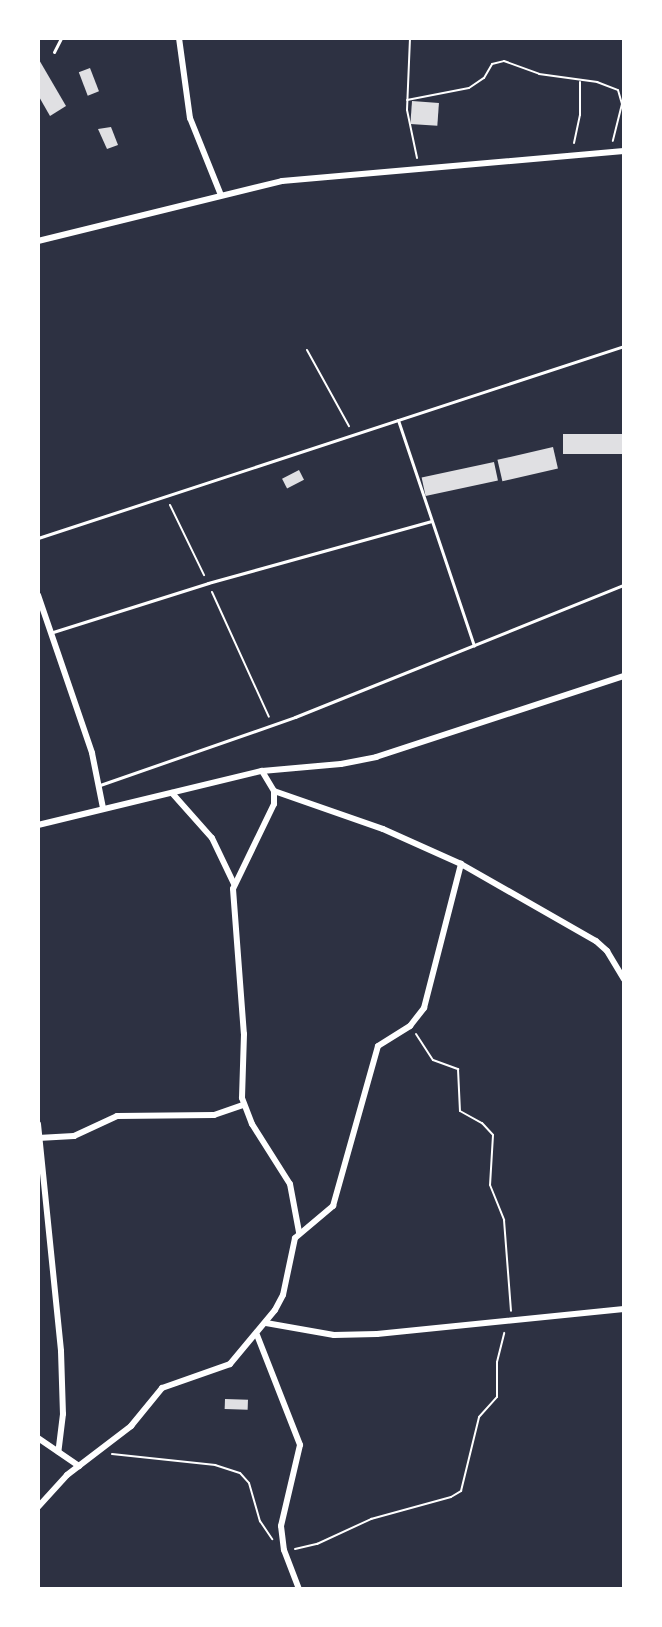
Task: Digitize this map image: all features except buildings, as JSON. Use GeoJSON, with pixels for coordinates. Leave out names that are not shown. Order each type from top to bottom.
{"type":"FeatureCollection","features":[{"type":"Feature","properties":{"kind":"street"},"geometry":{"type":"LineString","coordinates":[[179,38],[190,118],[221,195]]}},
{"type":"Feature","properties":{"kind":"street"},"geometry":{"type":"LineString","coordinates":[[38,241],[282,181],[624,151]]}},
{"type":"Feature","properties":{"kind":"street"},"geometry":{"type":"LineString","coordinates":[[39,599],[53,632],[100,785],[103,808]]}},
{"type":"Feature","properties":{"kind":"street"},"geometry":{"type":"LineString","coordinates":[[38,825],[262,771],[341,764],[376,757],[624,676]]}},
{"type":"Feature","properties":{"kind":"street"},"geometry":{"type":"LineString","coordinates":[[234,884],[272,811],[274,791],[262,771]]}},
{"type":"Feature","properties":{"kind":"street"},"geometry":{"type":"LineString","coordinates":[[274,791],[383,829],[461,864],[596,941],[607,951],[624,979]]}},
{"type":"Feature","properties":{"kind":"street"},"geometry":{"type":"LineString","coordinates":[[38,1507],[53,1487],[131,1426],[162,1388],[230,1364],[257,1335],[283,1295],[299,1232],[290,1184],[243,1105],[244,1034],[234,884],[212,838],[172,793]]}},
{"type":"Feature","properties":{"kind":"street"},"geometry":{"type":"LineString","coordinates":[[299,1232],[333,1206],[378,1046],[410,1026],[430,994],[461,864]]}},
{"type":"Feature","properties":{"kind":"street"},"geometry":{"type":"LineString","coordinates":[[39,1138],[74,1136],[117,1116],[214,1115],[243,1105]]}},
{"type":"Feature","properties":{"kind":"street"},"geometry":{"type":"LineString","coordinates":[[38,1124],[61,1365],[63,1414],[58,1452]]}},
{"type":"Feature","properties":{"kind":"street"},"geometry":{"type":"LineString","coordinates":[[266,1323],[334,1335],[407,1333],[624,1309]]}},
{"type":"Feature","properties":{"kind":"street"},"geometry":{"type":"LineString","coordinates":[[257,1335],[300,1445],[282,1514],[284,1550],[299,1589]]}},
{"type":"Feature","properties":{"kind":"street"},"geometry":{"type":"LineString","coordinates":[[38,1438],[79,1466]]}},
{"type":"Feature","properties":{"kind":"lane"},"geometry":{"type":"LineString","coordinates":[[54,52],[61,38]]}},
{"type":"Feature","properties":{"kind":"lane"},"geometry":{"type":"LineString","coordinates":[[38,538],[624,346]]}},
{"type":"Feature","properties":{"kind":"lane"},"geometry":{"type":"LineString","coordinates":[[398,420],[474,646]]}},
{"type":"Feature","properties":{"kind":"lane"},"geometry":{"type":"LineString","coordinates":[[53,632],[208,583],[431,521]]}},
{"type":"Feature","properties":{"kind":"lane"},"geometry":{"type":"LineString","coordinates":[[100,785],[273,725],[624,585]]}},
{"type":"Feature","properties":{"kind":"path"},"geometry":{"type":"LineString","coordinates":[[410,38],[407,100],[419,167]]}},
{"type":"Feature","properties":{"kind":"path"},"geometry":{"type":"LineString","coordinates":[[407,100],[469,88],[484,78],[498,61],[539,74],[607,85],[621,95],[620,123],[609,153]]}},
{"type":"Feature","properties":{"kind":"path"},"geometry":{"type":"LineString","coordinates":[[570,156],[580,115],[580,80]]}},
{"type":"Feature","properties":{"kind":"path"},"geometry":{"type":"LineString","coordinates":[[307,350],[353,434]]}},
{"type":"Feature","properties":{"kind":"path"},"geometry":{"type":"LineString","coordinates":[[166,496],[273,725]]}},
{"type":"Feature","properties":{"kind":"path"},"geometry":{"type":"LineString","coordinates":[[98,1453],[215,1465],[240,1473],[249,1483],[260,1521],[284,1550],[317,1544],[371,1519],[451,1497],[461,1491],[479,1417],[497,1397],[497,1362],[510,1320],[504,1220],[490,1185],[493,1135],[482,1123],[460,1111],[458,1069],[433,1060],[410,1026]]}}]}
